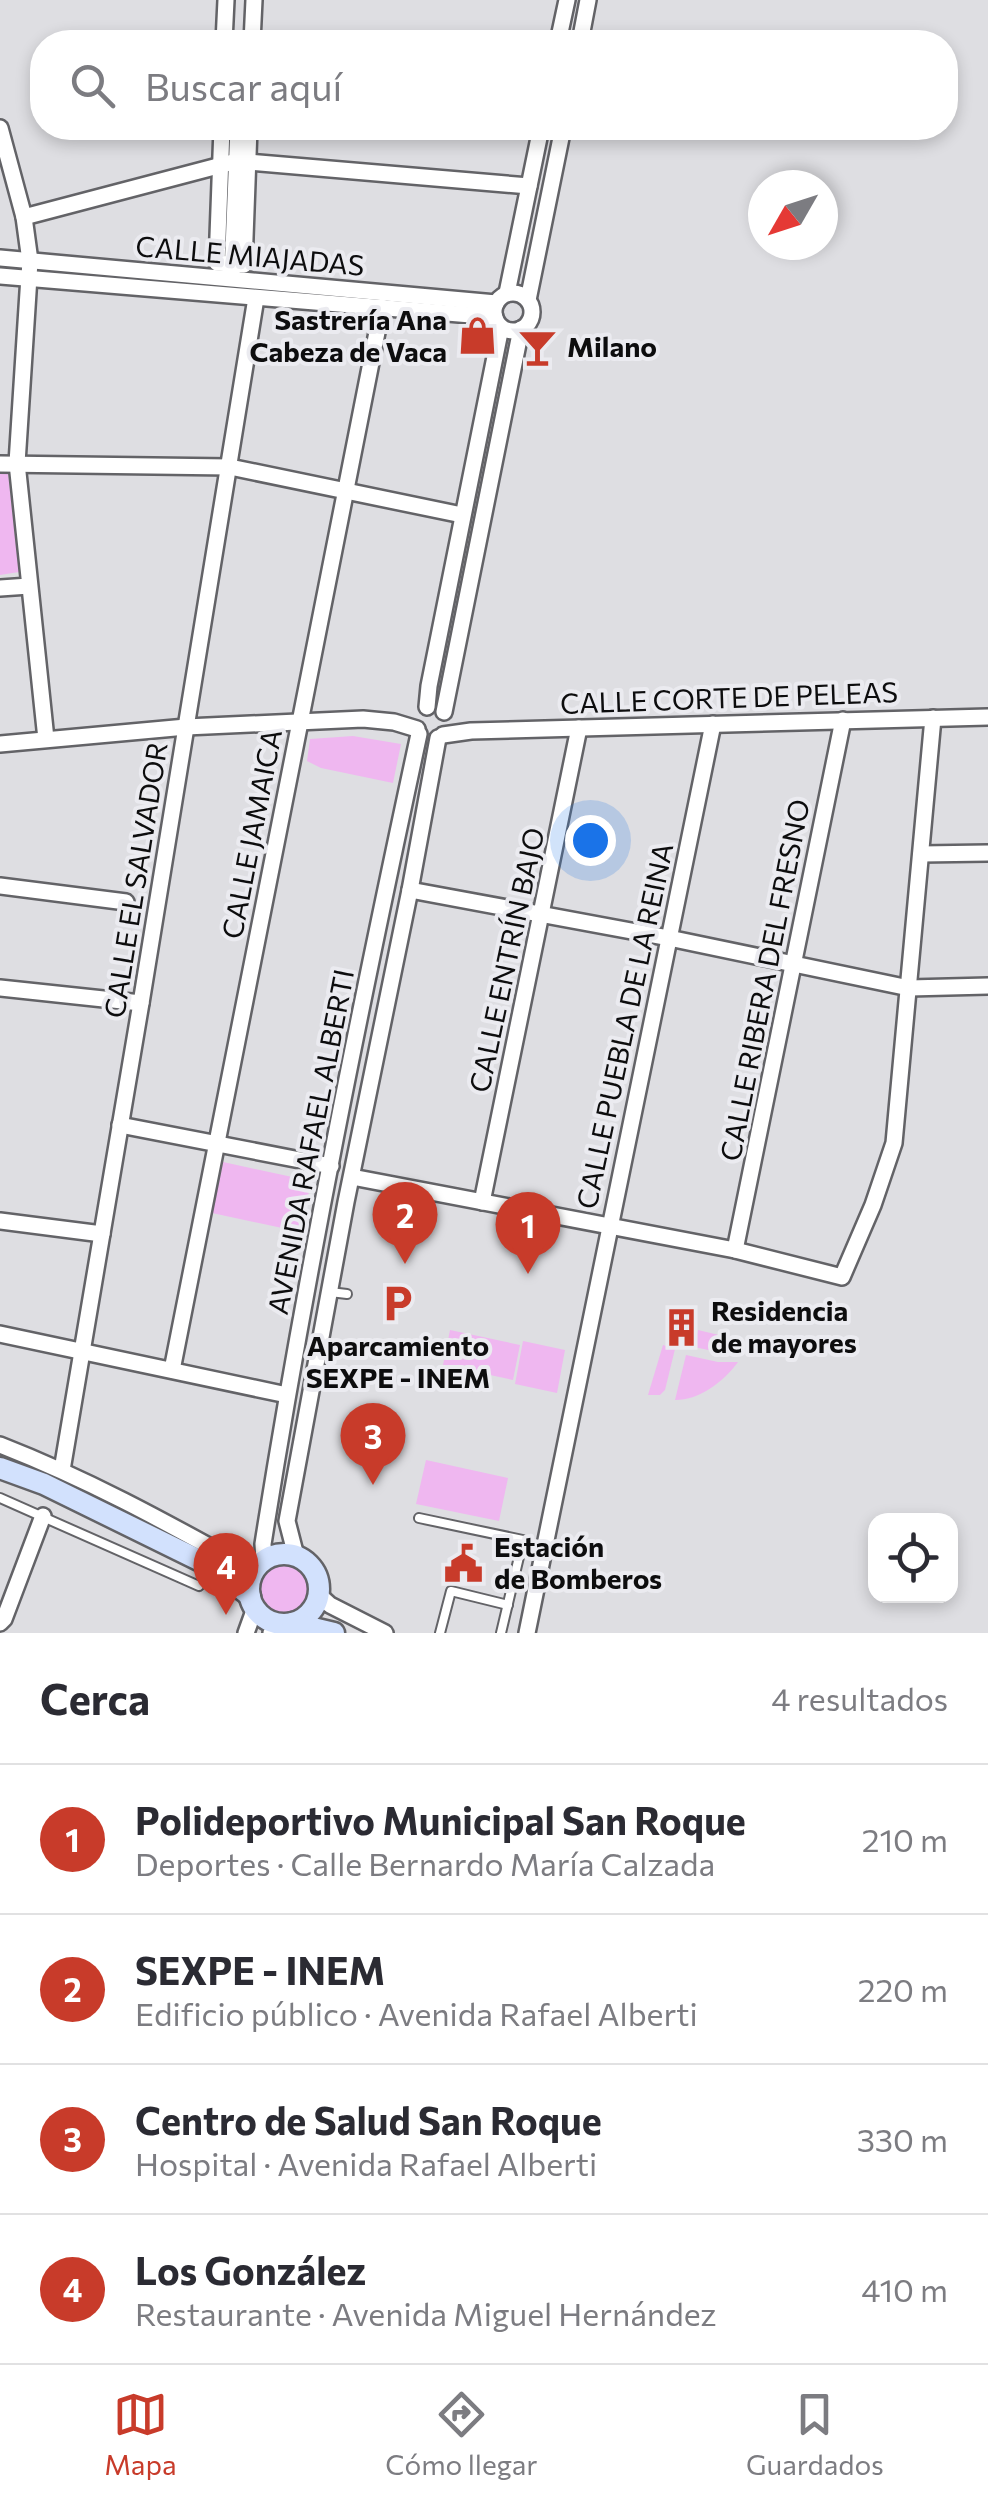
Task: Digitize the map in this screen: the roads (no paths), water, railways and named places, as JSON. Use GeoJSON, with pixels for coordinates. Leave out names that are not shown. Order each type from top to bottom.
{"type":"FeatureCollection","features":[{"type":"Feature","properties":{"kind":"street"},"geometry":{"type":"LineString","coordinates":[[225,30],[226,0]]}},
{"type":"Feature","properties":{"kind":"street"},"geometry":{"type":"LineString","coordinates":[[243,0],[245,30]]}},
{"type":"Feature","properties":{"kind":"street"},"geometry":{"type":"LineString","coordinates":[[248,30],[254,0]]}},
{"type":"Feature","properties":{"kind":"street"},"geometry":{"type":"LineString","coordinates":[[560,30],[566,0]]}},
{"type":"Feature","properties":{"kind":"street"},"geometry":{"type":"LineString","coordinates":[[582,30],[588,0]]}},
{"type":"Feature","properties":{"kind":"street"},"geometry":{"type":"LineString","coordinates":[[0,128],[24,216],[30,269],[8,464],[30,586],[46,740]]}},
{"type":"Feature","properties":{"kind":"street"},"geometry":{"type":"LineString","coordinates":[[222,140],[217,263],[244,265],[249,140]]}},
{"type":"Feature","properties":{"kind":"street"},"geometry":{"type":"LineString","coordinates":[[232,278],[238,140]]}},
{"type":"Feature","properties":{"kind":"street"},"geometry":{"type":"LineString","coordinates":[[418,732],[417,716],[424,709],[429,686],[500,310],[538,140]]}},
{"type":"Feature","properties":{"kind":"street"},"geometry":{"type":"LineString","coordinates":[[0,744],[186,728],[363,719],[394,722],[432,739],[440,736],[448,724],[446,715],[522,329],[532,316],[528,300],[560,140]]}},
{"type":"Feature","properties":{"kind":"street"},"geometry":{"type":"LineString","coordinates":[[24,216],[237,160],[529,186]]}},
{"type":"Feature","properties":{"kind":"street","name":"CALLE MIAJADAS"},"geometry":{"type":"LineString","coordinates":[[0,258],[30,269],[256,298],[500,310]]}},
{"type":"Feature","properties":{"kind":"street","name":"CALLE MIAJADAS"},"geometry":{"type":"LineString","coordinates":[[0,276],[30,269],[232,278],[500,310]]}},
{"type":"Feature","properties":{"kind":"street"},"geometry":{"type":"LineString","coordinates":[[500,310],[518,294],[528,300]]}},
{"type":"Feature","properties":{"kind":"street","name":"CALLE EL SALVADOR"},"geometry":{"type":"LineString","coordinates":[[62,1470],[256,298]]}},
{"type":"Feature","properties":{"kind":"street","name":"CALLE JAMAICA"},"geometry":{"type":"LineString","coordinates":[[172,1370],[382,307]]}},
{"type":"Feature","properties":{"kind":"street"},"geometry":{"type":"LineString","coordinates":[[500,310],[511,331],[522,329]]}},
{"type":"Feature","properties":{"kind":"street"},"geometry":{"type":"LineString","coordinates":[[8,464],[230,467],[462,515]]}},
{"type":"Feature","properties":{"kind":"street"},"geometry":{"type":"LineString","coordinates":[[0,588],[30,586]]}},
{"type":"Feature","properties":{"kind":"street"},"geometry":{"type":"LineString","coordinates":[[394,722],[424,709],[440,708],[471,731]]}},
{"type":"Feature","properties":{"kind":"street","name":"CALLE CORTE DE PELEAS"},"geometry":{"type":"LineString","coordinates":[[440,736],[471,731],[988,716]]}},
{"type":"Feature","properties":{"kind":"street"},"geometry":{"type":"LineString","coordinates":[[352,1177],[735,1250],[842,1277],[874,1206],[894,1144],[933,718]]}},
{"type":"Feature","properties":{"kind":"street","name":"CALLE RIBERA DEL FRESNO"},"geometry":{"type":"LineString","coordinates":[[735,1250],[843,720]]}},
{"type":"Feature","properties":{"kind":"street","name":"CALLE PUEBLA DE LA REINA"},"geometry":{"type":"LineString","coordinates":[[528,1633],[713,724]]}},
{"type":"Feature","properties":{"kind":"street","name":"CALLE ENTRÍN BAJO"},"geometry":{"type":"LineString","coordinates":[[482,1202],[579,728]]}},
{"type":"Feature","properties":{"kind":"street","name":"AVENIDA RAFAEL ALBERTI"},"geometry":{"type":"LineString","coordinates":[[258,1566],[287,1395],[418,732]]}},
{"type":"Feature","properties":{"kind":"street","name":"AVENIDA RAFAEL ALBERTI"},"geometry":{"type":"LineString","coordinates":[[296,1556],[287,1521],[339,1293],[352,1177],[440,736]]}},
{"type":"Feature","properties":{"kind":"street"},"geometry":{"type":"LineString","coordinates":[[920,854],[988,852]]}},
{"type":"Feature","properties":{"kind":"street"},"geometry":{"type":"LineString","coordinates":[[0,886],[126,902]]}},
{"type":"Feature","properties":{"kind":"street"},"geometry":{"type":"LineString","coordinates":[[410,890],[909,988],[988,986]]}},
{"type":"Feature","properties":{"kind":"street"},"geometry":{"type":"LineString","coordinates":[[0,988],[141,1003]]}},
{"type":"Feature","properties":{"kind":"street"},"geometry":{"type":"LineString","coordinates":[[120,1125],[331,1166]]}},
{"type":"Feature","properties":{"kind":"street"},"geometry":{"type":"LineString","coordinates":[[0,1221],[102,1234]]}},
{"type":"Feature","properties":{"kind":"street"},"geometry":{"type":"LineString","coordinates":[[0,1334],[287,1395]]}},
{"type":"Feature","properties":{"kind":"street"},"geometry":{"type":"LineString","coordinates":[[0,1445],[62,1470],[213,1567],[252,1602],[261,1616],[280,1627],[336,1633]]}},
{"type":"Feature","properties":{"kind":"street"},"geometry":{"type":"LineString","coordinates":[[3,1469],[128,1514],[243,1565],[258,1566]]}},
{"type":"Feature","properties":{"kind":"street"},"geometry":{"type":"LineString","coordinates":[[1,1620],[43,1516]]}},
{"type":"Feature","properties":{"kind":"street"},"geometry":{"type":"LineString","coordinates":[[213,1567],[258,1566],[274,1555],[285,1554],[307,1562],[319,1583],[316,1601],[301,1620],[280,1627]]}},
{"type":"Feature","properties":{"kind":"street"},"geometry":{"type":"LineString","coordinates":[[246,1633],[258,1566]]}},
{"type":"Feature","properties":{"kind":"street"},"geometry":{"type":"LineString","coordinates":[[316,1601],[336,1633]]}},
{"type":"Feature","properties":{"kind":"street"},"geometry":{"type":"LineString","coordinates":[[316,1601],[330,1604],[385,1633]]}},
{"type":"Feature","properties":{"kind":"lane"},"geometry":{"type":"LineString","coordinates":[[3,1469],[0,1496],[199,1586],[213,1567]]}},
{"type":"Feature","properties":{"kind":"lane"},"geometry":{"type":"LineString","coordinates":[[420,1518],[523,1540],[501,1633]]}},
{"type":"Feature","properties":{"kind":"lane"},"geometry":{"type":"LineString","coordinates":[[440,1633],[451,1591],[508,1605]]}},
{"type":"Feature","properties":{"kind":"place","name":"Sastrería Ana Cabeza de Vaca"},"geometry":{"type":"Point","coordinates":[477,336]}},
{"type":"Feature","properties":{"kind":"place","name":"Milano"},"geometry":{"type":"Point","coordinates":[537,347]}},
{"type":"Feature","properties":{"kind":"place","name":"SEXPE - INEM"},"geometry":{"type":"Point","coordinates":[405,1264]}},
{"type":"Feature","properties":{"kind":"place","name":"Polideportivo Municipal San Roque"},"geometry":{"type":"Point","coordinates":[528,1274]}},
{"type":"Feature","properties":{"kind":"place","name":"Aparcamiento SEXPE - INEM"},"geometry":{"type":"Point","coordinates":[398,1303]}},
{"type":"Feature","properties":{"kind":"place","name":"Residencia de mayores"},"geometry":{"type":"Point","coordinates":[681,1327]}},
{"type":"Feature","properties":{"kind":"place","name":"Centro de Salud San Roque"},"geometry":{"type":"Point","coordinates":[373,1485]}},
{"type":"Feature","properties":{"kind":"place","name":"Estación de Bomberos"},"geometry":{"type":"Point","coordinates":[464,1563]}},
{"type":"Feature","properties":{"kind":"place","name":"Los González"},"geometry":{"type":"Point","coordinates":[226,1615]}}]}
